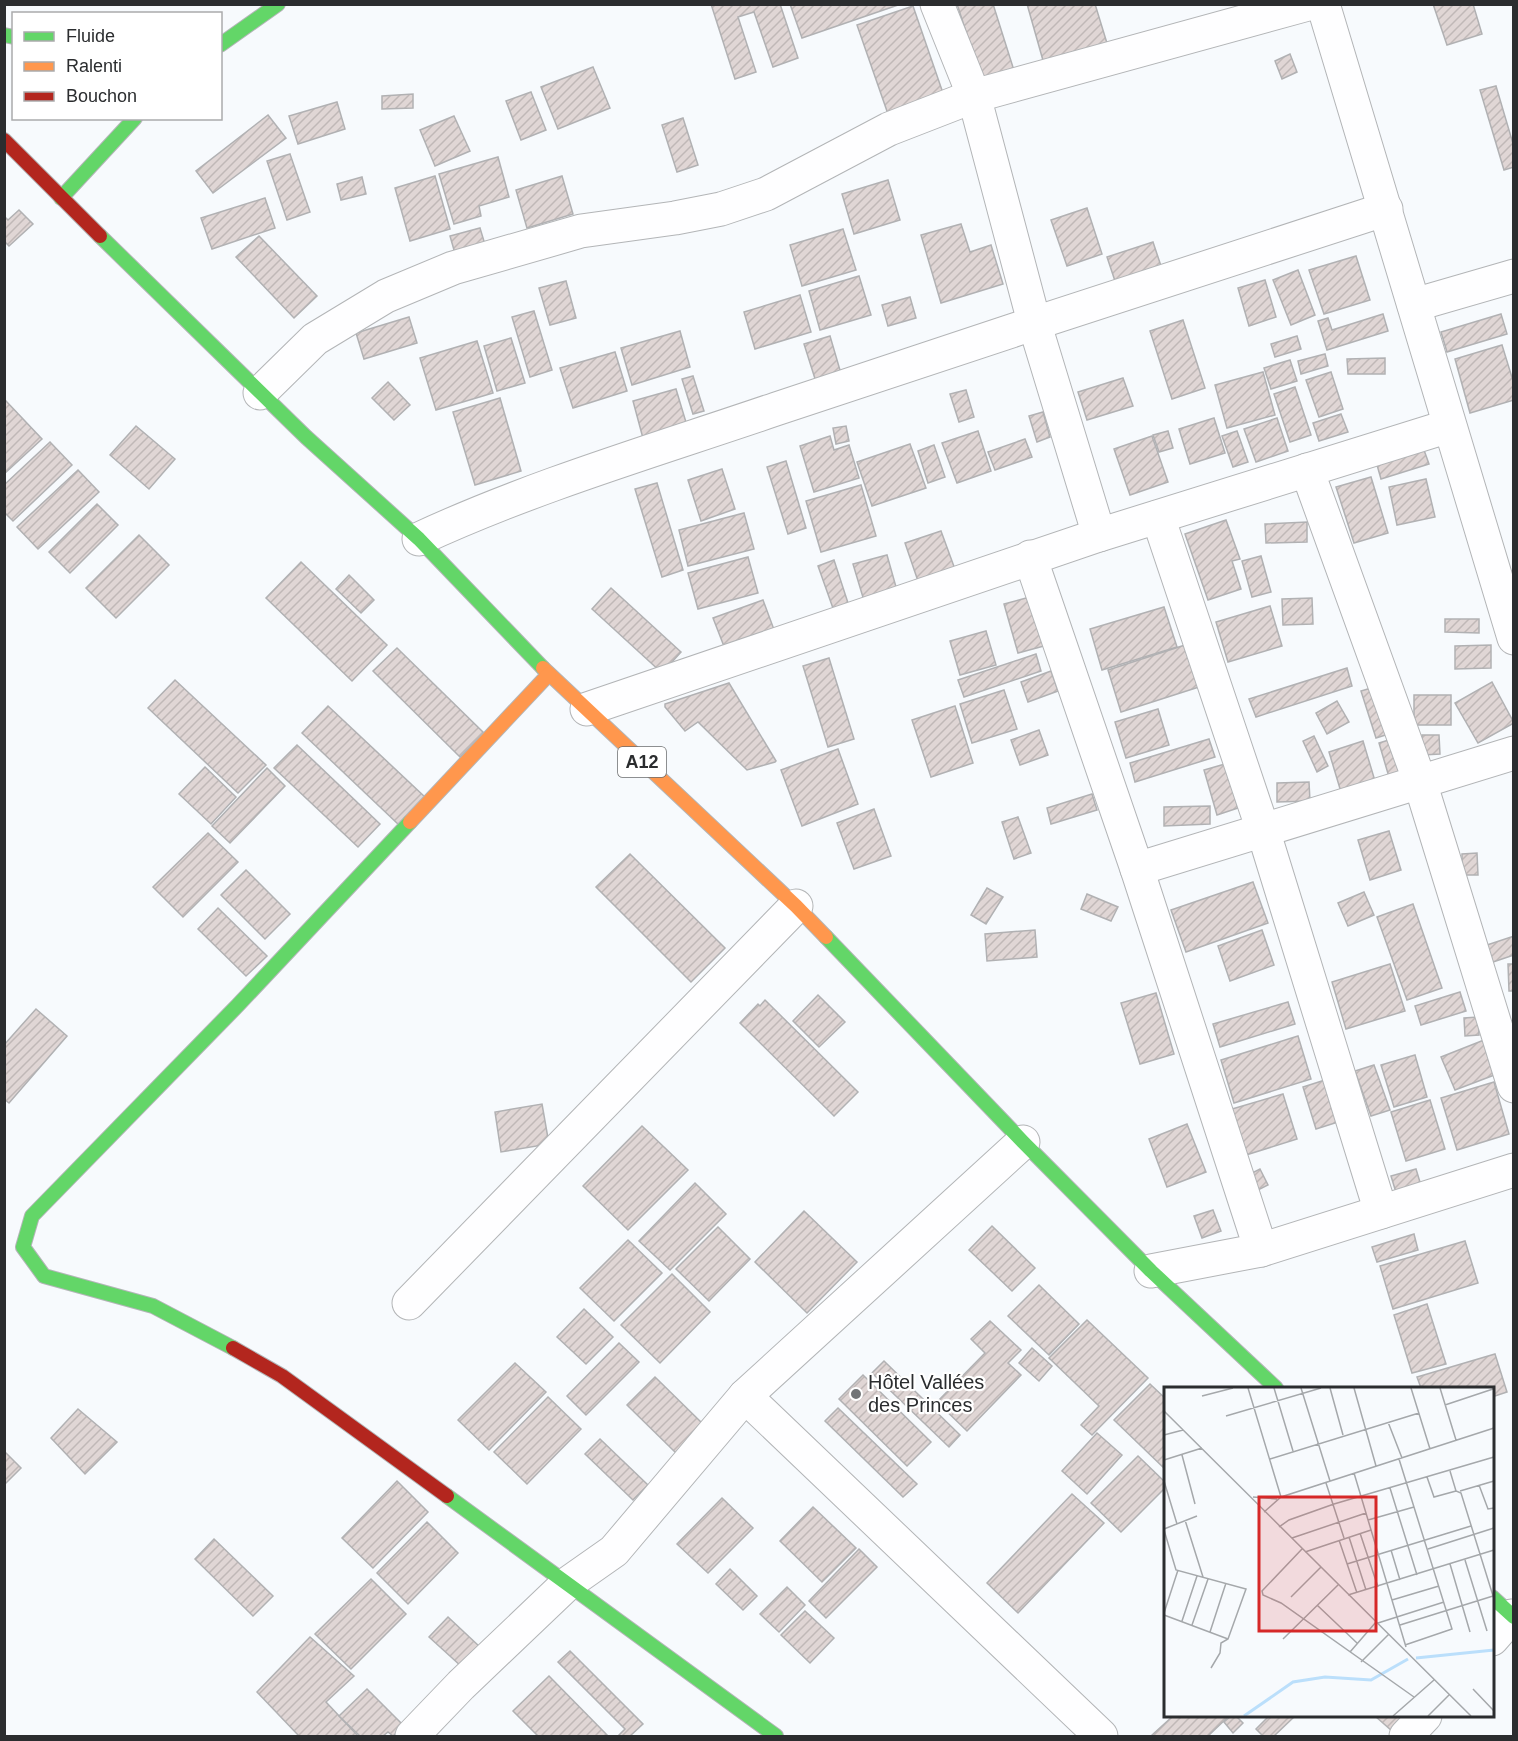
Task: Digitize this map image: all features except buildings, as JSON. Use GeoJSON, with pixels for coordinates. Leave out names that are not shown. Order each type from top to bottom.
{"type":"FeatureCollection","features":[{"type":"Feature","properties":{"kind":"street"},"geometry":{"type":"LineString","coordinates":[[222,44],[278,4]]}},
{"type":"Feature","properties":{"kind":"street"},"geometry":{"type":"LineString","coordinates":[[937,4],[974,96],[1034,322],[1099,535]]}},
{"type":"Feature","properties":{"kind":"street"},"geometry":{"type":"LineString","coordinates":[[260,393],[315,339],[386,296],[453,268],[581,231],[675,218],[721,208],[766,194],[889,129],[974,96],[1308,4]]}},
{"type":"Feature","properties":{"kind":"street"},"geometry":{"type":"LineString","coordinates":[[1323,4],[1514,638]]}},
{"type":"Feature","properties":{"kind":"street"},"geometry":{"type":"LineString","coordinates":[[222,32],[243,29]]}},
{"type":"Feature","properties":{"kind":"street"},"geometry":{"type":"LineString","coordinates":[[61,198],[133,120]]}},
{"type":"Feature","properties":{"kind":"street","name":"A12"},"geometry":{"type":"LineString","coordinates":[[4,140],[260,393],[419,538],[549,674],[795,906],[1151,1271],[1274,1387]]}},
{"type":"Feature","properties":{"kind":"street"},"geometry":{"type":"LineString","coordinates":[[419,538],[476,512],[1034,322],[1386,210]]}},
{"type":"Feature","properties":{"kind":"street"},"geometry":{"type":"LineString","coordinates":[[1414,305],[1514,276]]}},
{"type":"Feature","properties":{"kind":"street"},"geometry":{"type":"LineString","coordinates":[[587,709],[1030,557],[1449,426]]}},
{"type":"Feature","properties":{"kind":"street"},"geometry":{"type":"LineString","coordinates":[[1307,470],[1420,782],[1514,1086]]}},
{"type":"Feature","properties":{"kind":"street"},"geometry":{"type":"LineString","coordinates":[[1158,517],[1263,830],[1381,1212]]}},
{"type":"Feature","properties":{"kind":"street"},"geometry":{"type":"LineString","coordinates":[[1030,557],[1137,869],[1261,1250]]}},
{"type":"Feature","properties":{"kind":"street"},"geometry":{"type":"LineString","coordinates":[[549,674],[238,1005],[32,1216],[23,1247],[45,1276],[153,1306],[214,1337],[282,1376],[776,1737]]}},
{"type":"Feature","properties":{"kind":"street"},"geometry":{"type":"LineString","coordinates":[[1137,869],[1514,753]]}},
{"type":"Feature","properties":{"kind":"street"},"geometry":{"type":"LineString","coordinates":[[409,1304],[795,906]]}},
{"type":"Feature","properties":{"kind":"street"},"geometry":{"type":"LineString","coordinates":[[412,1737],[461,1686],[567,1584],[614,1551],[745,1396],[1023,1142]]}},
{"type":"Feature","properties":{"kind":"street"},"geometry":{"type":"LineString","coordinates":[[1151,1271],[1261,1250],[1514,1170]]}},
{"type":"Feature","properties":{"kind":"street"},"geometry":{"type":"LineString","coordinates":[[745,1396],[1101,1737]]}},
{"type":"Feature","properties":{"kind":"street"},"geometry":{"type":"LineString","coordinates":[[1406,1737],[1424,1717]]}},
{"type":"Feature","properties":{"kind":"traffic: fast"},"geometry":{"type":"LineString","coordinates":[[222,44],[278,4]]}},
{"type":"Feature","properties":{"kind":"traffic: fast"},"geometry":{"type":"LineString","coordinates":[[4,35],[12,37]]}},
{"type":"Feature","properties":{"kind":"traffic: fast"},"geometry":{"type":"LineString","coordinates":[[61,198],[133,120]]}},
{"type":"Feature","properties":{"kind":"traffic: fast"},"geometry":{"type":"LineString","coordinates":[[100,236],[306,437],[419,539],[543,668]]}},
{"type":"Feature","properties":{"kind":"traffic: fast"},"geometry":{"type":"LineString","coordinates":[[233,1348],[153,1306],[44,1276],[23,1247],[32,1216],[238,1005],[410,822]]}},
{"type":"Feature","properties":{"kind":"traffic: fast"},"geometry":{"type":"LineString","coordinates":[[826,937],[1151,1271],[1275,1387]]}},
{"type":"Feature","properties":{"kind":"traffic: fast"},"geometry":{"type":"LineString","coordinates":[[447,1496],[776,1736]]}},
{"type":"Feature","properties":{"kind":"traffic: fast"},"geometry":{"type":"LineString","coordinates":[[1494,1599],[1514,1617]]}},
{"type":"Feature","properties":{"kind":"traffic: slow"},"geometry":{"type":"LineString","coordinates":[[543,668],[796,906],[826,937]]}},
{"type":"Feature","properties":{"kind":"traffic: slow"},"geometry":{"type":"LineString","coordinates":[[410,822],[549,674]]}},
{"type":"Feature","properties":{"kind":"traffic: jam"},"geometry":{"type":"LineString","coordinates":[[4,140],[100,236]]}},
{"type":"Feature","properties":{"kind":"traffic: jam"},"geometry":{"type":"LineString","coordinates":[[233,1348],[282,1376],[447,1496]]}},
{"type":"Feature","properties":{"kind":"place","name":"Hôtel Vallées des Princes"},"geometry":{"type":"Point","coordinates":[856,1394]}}]}
